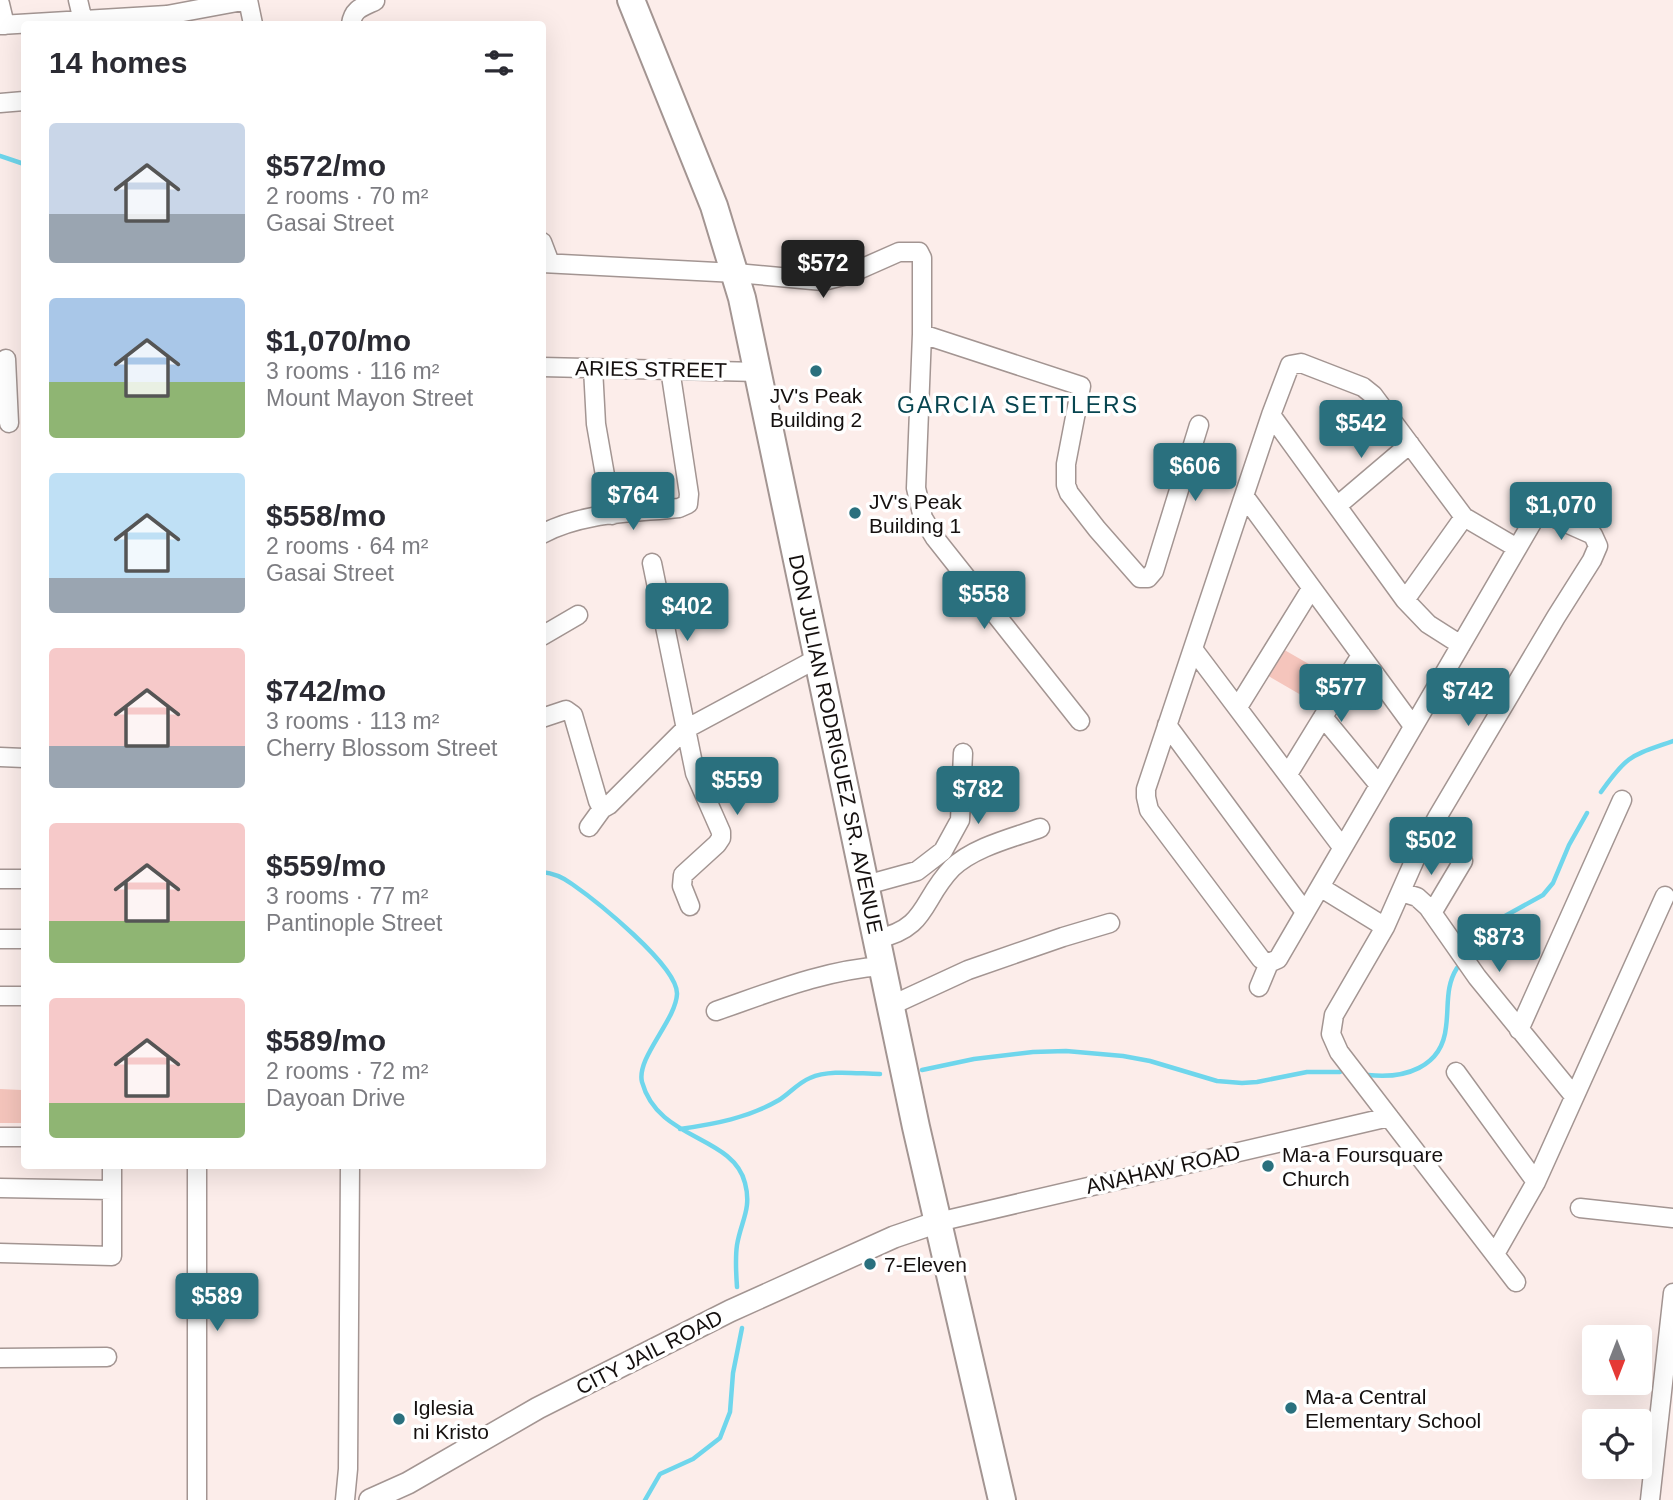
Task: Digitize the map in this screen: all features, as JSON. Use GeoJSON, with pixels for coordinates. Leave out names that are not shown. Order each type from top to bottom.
{"type":"FeatureCollection","features":[{"type":"Feature","properties":{"kind":"main road","name":"DON JULIAN RODRIGUEZ SR. AVENUE"},"geometry":{"type":"LineString","coordinates":[[631,0],[714,206],[736,273],[891,1006],[1002,1500]]}},
{"type":"Feature","properties":{"kind":"street"},"geometry":{"type":"LineString","coordinates":[[78,0],[83,21],[165,7],[248,0],[252,21]]}},
{"type":"Feature","properties":{"kind":"street"},"geometry":{"type":"LineString","coordinates":[[352,21],[358,8],[375,0]]}},
{"type":"Feature","properties":{"kind":"street"},"geometry":{"type":"LineString","coordinates":[[0,4],[2,25],[21,24]]}},
{"type":"Feature","properties":{"kind":"street"},"geometry":{"type":"LineString","coordinates":[[0,103],[21,101]]}},
{"type":"Feature","properties":{"kind":"street"},"geometry":{"type":"LineString","coordinates":[[546,263],[736,273],[823,281],[847,275],[899,252],[919,252],[922,258],[922,334],[916,488],[923,518],[935,538],[1080,721]]}},
{"type":"Feature","properties":{"kind":"street"},"geometry":{"type":"LineString","coordinates":[[922,334],[1081,386],[1066,464],[1066,485],[1069,493],[1097,529],[1140,578],[1149,578],[1154,571],[1199,425]]}},
{"type":"Feature","properties":{"kind":"street"},"geometry":{"type":"LineString","coordinates":[[6,359],[11,423]]}},
{"type":"Feature","properties":{"kind":"street"},"geometry":{"type":"LineString","coordinates":[[1269,963],[1261,959],[1149,810],[1146,789],[1287,370],[1293,363],[1301,363],[1363,387],[1382,404],[1464,517],[1517,548]]}},
{"type":"Feature","properties":{"kind":"street","name":"ARIES STREET"},"geometry":{"type":"LineString","coordinates":[[546,367],[759,372]]}},
{"type":"Feature","properties":{"kind":"street"},"geometry":{"type":"LineString","coordinates":[[593,368],[596,424],[612,514]]}},
{"type":"Feature","properties":{"kind":"street"},"geometry":{"type":"LineString","coordinates":[[546,532],[572,522],[612,514],[679,508],[688,504],[670,369]]}},
{"type":"Feature","properties":{"kind":"street"},"geometry":{"type":"LineString","coordinates":[[1271,415],[1405,600],[1428,624],[1461,645]]}},
{"type":"Feature","properties":{"kind":"street"},"geometry":{"type":"LineString","coordinates":[[1337,506],[1410,444]]}},
{"type":"Feature","properties":{"kind":"street"},"geometry":{"type":"LineString","coordinates":[[1245,497],[1413,726]]}},
{"type":"Feature","properties":{"kind":"street"},"geometry":{"type":"LineString","coordinates":[[1259,987],[1269,963],[1278,959],[1534,519],[1540,514],[1548,514],[1593,535],[1598,542],[1592,561],[1438,816],[1416,857],[1385,927],[1334,1015],[1331,1034],[1339,1052],[1516,1282]]}},
{"type":"Feature","properties":{"kind":"street"},"geometry":{"type":"LineString","coordinates":[[1405,600],[1464,517]]}},
{"type":"Feature","properties":{"kind":"street"},"geometry":{"type":"LineString","coordinates":[[652,563],[684,730],[698,784],[721,832],[721,838],[716,844],[683,875],[682,886],[690,906]]}},
{"type":"Feature","properties":{"kind":"street"},"geometry":{"type":"LineString","coordinates":[[1238,707],[1311,589]]}},
{"type":"Feature","properties":{"kind":"street"},"geometry":{"type":"LineString","coordinates":[[546,634],[578,615]]}},
{"type":"Feature","properties":{"kind":"street"},"geometry":{"type":"LineString","coordinates":[[1193,649],[1342,848]]}},
{"type":"Feature","properties":{"kind":"street"},"geometry":{"type":"LineString","coordinates":[[1288,774],[1361,655]]}},
{"type":"Feature","properties":{"kind":"street"},"geometry":{"type":"LineString","coordinates":[[589,827],[602,808],[609,805],[684,730],[818,658]]}},
{"type":"Feature","properties":{"kind":"street"},"geometry":{"type":"LineString","coordinates":[[546,717],[566,710],[573,715],[602,808]]}},
{"type":"Feature","properties":{"kind":"street"},"geometry":{"type":"LineString","coordinates":[[1323,717],[1379,785]]}},
{"type":"Feature","properties":{"kind":"street"},"geometry":{"type":"LineString","coordinates":[[1167,725],[1305,912]]}},
{"type":"Feature","properties":{"kind":"street"},"geometry":{"type":"LineString","coordinates":[[866,885],[917,871],[943,851],[960,820],[963,753]]}},
{"type":"Feature","properties":{"kind":"street"},"geometry":{"type":"LineString","coordinates":[[0,757],[21,758]]}},
{"type":"Feature","properties":{"kind":"street"},"geometry":{"type":"LineString","coordinates":[[1519,1030],[1622,800]]}},
{"type":"Feature","properties":{"kind":"street"},"geometry":{"type":"LineString","coordinates":[[877,939],[906,930],[953,868],[967,858],[1040,828]]}},
{"type":"Feature","properties":{"kind":"street"},"geometry":{"type":"LineString","coordinates":[[1432,913],[1463,861]]}},
{"type":"Feature","properties":{"kind":"street"},"geometry":{"type":"LineString","coordinates":[[0,879],[21,879]]}},
{"type":"Feature","properties":{"kind":"street"},"geometry":{"type":"LineString","coordinates":[[1320,887],[1385,927]]}},
{"type":"Feature","properties":{"kind":"street"},"geometry":{"type":"LineString","coordinates":[[1401,892],[1417,897],[1432,913],[1477,977],[1574,1096]]}},
{"type":"Feature","properties":{"kind":"street"},"geometry":{"type":"LineString","coordinates":[[1495,1255],[1536,1182],[1665,897]]}},
{"type":"Feature","properties":{"kind":"street"},"geometry":{"type":"LineString","coordinates":[[891,1006],[968,970],[1110,923]]}},
{"type":"Feature","properties":{"kind":"street"},"geometry":{"type":"LineString","coordinates":[[0,939],[21,939]]}},
{"type":"Feature","properties":{"kind":"street"},"geometry":{"type":"LineString","coordinates":[[716,1012],[825,974],[883,966]]}},
{"type":"Feature","properties":{"kind":"street"},"geometry":{"type":"LineString","coordinates":[[0,996],[21,996]]}},
{"type":"Feature","properties":{"kind":"street"},"geometry":{"type":"LineString","coordinates":[[1456,1072],[1536,1182]]}},
{"type":"Feature","properties":{"kind":"street","name":"ANAHAW ROAD"},"geometry":{"type":"LineString","coordinates":[[938,1222],[1389,1116]]}},
{"type":"Feature","properties":{"kind":"street"},"geometry":{"type":"LineString","coordinates":[[0,1137],[21,1138]]}},
{"type":"Feature","properties":{"kind":"street"},"geometry":{"type":"LineString","coordinates":[[0,1253],[111,1256],[112,1169]]}},
{"type":"Feature","properties":{"kind":"street"},"geometry":{"type":"LineString","coordinates":[[197,1169],[197,1500]]}},
{"type":"Feature","properties":{"kind":"street"},"geometry":{"type":"LineString","coordinates":[[345,1500],[348,1469],[349,1169]]}},
{"type":"Feature","properties":{"kind":"street"},"geometry":{"type":"LineString","coordinates":[[0,1188],[112,1189]]}},
{"type":"Feature","properties":{"kind":"street"},"geometry":{"type":"LineString","coordinates":[[1580,1208],[1673,1219]]}},
{"type":"Feature","properties":{"kind":"street","name":"CITY JAIL ROAD"},"geometry":{"type":"LineString","coordinates":[[369,1500],[408,1483],[538,1408],[730,1311],[894,1237],[938,1222]]}},
{"type":"Feature","properties":{"kind":"street"},"geometry":{"type":"LineString","coordinates":[[1650,1500],[1665,1424],[1673,1293]]}},
{"type":"Feature","properties":{"kind":"street"},"geometry":{"type":"LineString","coordinates":[[0,1358],[107,1357]]}},
{"type":"Feature","properties":{"kind":"shaded area"},"geometry":{"type":"Polygon","coordinates":[[[1281,648],[1335,679],[1320,706],[1265,674],[1281,648]]]}},
{"type":"Feature","properties":{"kind":"shaded area"},"geometry":{"type":"Polygon","coordinates":[[[0,1089],[21,1090],[21,1123],[0,1123],[0,1089]]]}},
{"type":"Feature","properties":{"kind":"waterway"},"geometry":{"type":"LineString","coordinates":[[0,156],[21,163]]}},
{"type":"Feature","properties":{"kind":"waterway"},"geometry":{"type":"LineString","coordinates":[[1601,792],[1631,758],[1673,741]]}},
{"type":"Feature","properties":{"kind":"waterway"},"geometry":{"type":"LineString","coordinates":[[1468,951],[1505,916],[1543,895],[1553,883],[1569,845],[1587,813]]}},
{"type":"Feature","properties":{"kind":"waterway"},"geometry":{"type":"LineString","coordinates":[[546,873],[569,882],[616,918],[650,951],[674,982],[677,994],[675,1004],[650,1050],[642,1072],[642,1082],[651,1101],[663,1116],[726,1155],[738,1167],[745,1183],[747,1200],[737,1245],[737,1287]]}},
{"type":"Feature","properties":{"kind":"waterway"},"geometry":{"type":"LineString","coordinates":[[1368,1075],[1407,1072],[1419,1068],[1437,1052],[1443,1041],[1449,989],[1457,968]]}},
{"type":"Feature","properties":{"kind":"waterway"},"geometry":{"type":"LineString","coordinates":[[922,1070],[974,1059],[1066,1051],[1123,1056],[1150,1061],[1217,1081],[1242,1083],[1307,1072],[1340,1072]]}},
{"type":"Feature","properties":{"kind":"waterway"},"geometry":{"type":"LineString","coordinates":[[680,1129],[743,1116],[779,1100],[818,1075],[880,1074]]}},
{"type":"Feature","properties":{"kind":"waterway"},"geometry":{"type":"LineString","coordinates":[[645,1500],[660,1474],[693,1459],[720,1438],[730,1412],[733,1373],[742,1328]]}},
{"type":"Feature","properties":{"kind":"place","name":"JV's Peak Building 2"},"geometry":{"type":"Point","coordinates":[816,371]}},
{"type":"Feature","properties":{"kind":"place","name":"JV's Peak Building 1"},"geometry":{"type":"Point","coordinates":[855,513]}},
{"type":"Feature","properties":{"kind":"place","name":"Ma-a Foursquare Church"},"geometry":{"type":"Point","coordinates":[1268,1166]}},
{"type":"Feature","properties":{"kind":"place","name":"7-Eleven"},"geometry":{"type":"Point","coordinates":[870,1264]}},
{"type":"Feature","properties":{"kind":"place","name":"Ma-a Central Elementary School"},"geometry":{"type":"Point","coordinates":[1291,1408]}},
{"type":"Feature","properties":{"kind":"place","name":"Iglesia ni Kristo"},"geometry":{"type":"Point","coordinates":[399,1419]}},
{"type":"Feature","properties":{"kind":"district","name":"GARCIA SETTLERS"},"geometry":{"type":"Point","coordinates":[1018,405]}}]}
